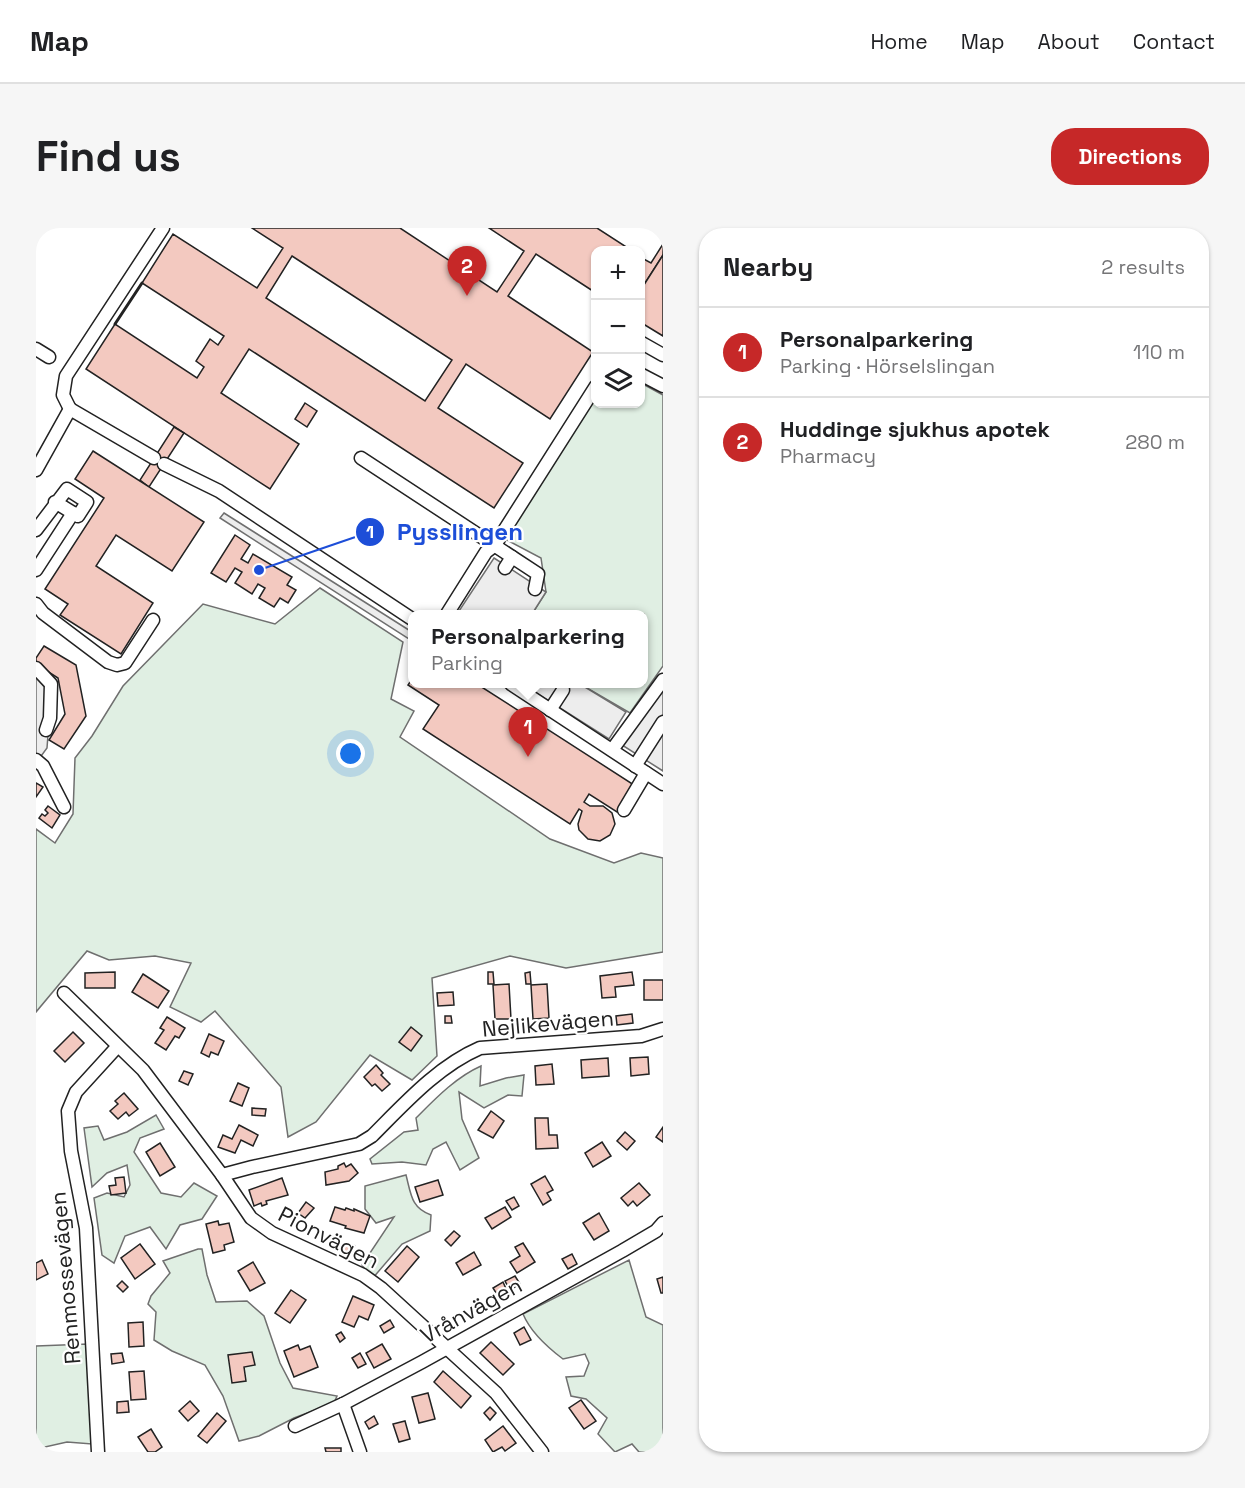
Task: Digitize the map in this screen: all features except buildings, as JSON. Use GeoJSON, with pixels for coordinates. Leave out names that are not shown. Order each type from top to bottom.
{"type":"FeatureCollection","features":[{"type":"Feature","properties":{"kind":"street"},"geometry":{"type":"LineString","coordinates":[[163,228],[66,376],[63,395],[70,410],[159,461],[219,491],[408,616]]}},
{"type":"Feature","properties":{"kind":"street"},"geometry":{"type":"LineString","coordinates":[[645,345],[663,355]]}},
{"type":"Feature","properties":{"kind":"street"},"geometry":{"type":"LineString","coordinates":[[36,349],[49,357]]}},
{"type":"Feature","properties":{"kind":"street"},"geometry":{"type":"LineString","coordinates":[[645,377],[663,386]]}},
{"type":"Feature","properties":{"kind":"street"},"geometry":{"type":"LineString","coordinates":[[450,610],[486,552],[495,545],[591,394]]}},
{"type":"Feature","properties":{"kind":"street"},"geometry":{"type":"LineString","coordinates":[[38,463],[70,410]]}},
{"type":"Feature","properties":{"kind":"street"},"geometry":{"type":"LineString","coordinates":[[361,458],[538,574],[535,589]]}},
{"type":"Feature","properties":{"kind":"street"},"geometry":{"type":"LineString","coordinates":[[36,530],[55,502],[73,513],[36,570]]}},
{"type":"Feature","properties":{"kind":"street"},"geometry":{"type":"LineString","coordinates":[[505,568],[512,556]]}},
{"type":"Feature","properties":{"kind":"street"},"geometry":{"type":"LineString","coordinates":[[36,604],[43,613],[108,662],[117,665],[125,663],[153,620]]}},
{"type":"Feature","properties":{"kind":"street"},"geometry":{"type":"LineString","coordinates":[[36,669],[51,684],[50,718],[46,730]]}},
{"type":"Feature","properties":{"kind":"street"},"geometry":{"type":"LineString","coordinates":[[612,750],[663,680]]}},
{"type":"Feature","properties":{"kind":"street"},"geometry":{"type":"LineString","coordinates":[[517,688],[663,784]]}},
{"type":"Feature","properties":{"kind":"street"},"geometry":{"type":"LineString","coordinates":[[550,710],[562,690]]}},
{"type":"Feature","properties":{"kind":"street"},"geometry":{"type":"LineString","coordinates":[[624,810],[663,722]]}},
{"type":"Feature","properties":{"kind":"street"},"geometry":{"type":"LineString","coordinates":[[36,760],[43,766],[64,807]]}},
{"type":"Feature","properties":{"kind":"street","name":"Pionvägen"},"geometry":{"type":"LineString","coordinates":[[64,993],[143,1070],[222,1175],[251,1218],[272,1233],[363,1275],[396,1300],[496,1393],[542,1452]]}},
{"type":"Feature","properties":{"kind":"street","name":"Nejlikevägen"},"geometry":{"type":"LineString","coordinates":[[222,1175],[359,1144],[372,1136],[442,1070],[461,1056],[480,1048],[641,1036],[663,1029]]}},
{"type":"Feature","properties":{"kind":"street","name":"Renmossevägen"},"geometry":{"type":"LineString","coordinates":[[98,1452],[86,1228],[71,1151],[68,1119],[70,1103],[76,1092],[117,1047]]}},
{"type":"Feature","properties":{"kind":"street","name":"Vrånvägen"},"geometry":{"type":"LineString","coordinates":[[295,1426],[342,1404],[448,1347],[660,1229]]}},
{"type":"Feature","properties":{"kind":"street"},"geometry":{"type":"LineString","coordinates":[[342,1404],[360,1452]]}},
{"type":"Feature","properties":{"kind":"green space"},"geometry":{"type":"Polygon","coordinates":[[[645,385],[663,395],[663,666],[648,687],[648,610],[535,610],[546,592],[541,558],[505,539],[591,400],[591,408],[645,408],[645,385]]]}},
{"type":"Feature","properties":{"kind":"green space"},"geometry":{"type":"Polygon","coordinates":[[[320,588],[403,642],[391,699],[414,711],[400,737],[550,839],[614,863],[641,853],[663,858],[663,952],[566,968],[510,956],[432,978],[437,1056],[412,1080],[370,1055],[316,1122],[288,1137],[281,1087],[215,1011],[201,1022],[170,1007],[191,963],[155,956],[109,960],[87,951],[36,1012],[36,829],[55,843],[73,814],[75,758],[92,736],[123,686],[203,604],[275,624],[320,588]]]}},
{"type":"Feature","properties":{"kind":"green space"},"geometry":{"type":"Polygon","coordinates":[[[587,688],[648,688],[630,713],[587,688]]]}},
{"type":"Feature","properties":{"kind":"green space"},"geometry":{"type":"Polygon","coordinates":[[[481,1066],[480,1086],[524,1075],[522,1096],[508,1095],[484,1108],[459,1092],[462,1119],[479,1158],[460,1170],[446,1142],[433,1149],[426,1165],[402,1162],[372,1164],[370,1159],[404,1132],[418,1130],[416,1118],[438,1096],[454,1082],[481,1066]]]}},
{"type":"Feature","properties":{"kind":"green space"},"geometry":{"type":"Polygon","coordinates":[[[156,1115],[164,1129],[140,1138],[134,1152],[161,1193],[181,1197],[194,1183],[217,1196],[202,1219],[180,1225],[166,1249],[150,1227],[125,1236],[114,1263],[102,1255],[94,1198],[107,1193],[124,1197],[130,1185],[127,1165],[107,1173],[92,1187],[84,1128],[98,1126],[104,1140],[127,1132],[156,1115]]]}},
{"type":"Feature","properties":{"kind":"green space"},"geometry":{"type":"Polygon","coordinates":[[[406,1175],[416,1204],[431,1215],[430,1231],[402,1244],[372,1279],[362,1265],[394,1217],[376,1223],[365,1209],[365,1186],[406,1175]]]}},
{"type":"Feature","properties":{"kind":"green space"},"geometry":{"type":"Polygon","coordinates":[[[202,1249],[207,1275],[216,1302],[247,1301],[264,1316],[280,1363],[293,1388],[337,1396],[334,1403],[294,1418],[259,1436],[239,1441],[223,1396],[205,1365],[172,1351],[154,1340],[156,1312],[148,1304],[151,1296],[170,1273],[163,1261],[202,1249]]]}},
{"type":"Feature","properties":{"kind":"green space"},"geometry":{"type":"Polygon","coordinates":[[[629,1260],[646,1317],[663,1325],[663,1452],[639,1452],[632,1444],[615,1452],[598,1434],[607,1418],[586,1399],[571,1396],[566,1377],[584,1376],[589,1363],[585,1354],[563,1359],[540,1339],[523,1314],[629,1260]]]}},
{"type":"Feature","properties":{"kind":"green space"},"geometry":{"type":"Polygon","coordinates":[[[88,1344],[92,1444],[67,1442],[36,1449],[36,1346],[88,1344]]]}},
{"type":"Feature","properties":{"kind":"shaded area"},"geometry":{"type":"Polygon","coordinates":[[[224,513],[408,629],[408,638],[220,518],[224,513]]]}},
{"type":"Feature","properties":{"kind":"shaded area"},"geometry":{"type":"Polygon","coordinates":[[[494,558],[546,592],[535,610],[460,610],[494,558]]]}},
{"type":"Feature","properties":{"kind":"shaded area"},"geometry":{"type":"Polygon","coordinates":[[[36,673],[52,683],[47,748],[36,763],[36,673]]]}},
{"type":"Feature","properties":{"kind":"shaded area"},"geometry":{"type":"Polygon","coordinates":[[[663,685],[663,771],[622,745],[663,685]]]}},
{"type":"Feature","properties":{"kind":"shaded area"},"geometry":{"type":"Polygon","coordinates":[[[528,688],[587,688],[626,712],[609,739],[528,688]]]}},
{"type":"Feature","properties":{"kind":"wall"},"geometry":{"type":"LineString","coordinates":[[115,324],[142,283]]}},
{"type":"Feature","properties":{"kind":"place","name":"Huddinge sjukhus apotek"},"geometry":{"type":"Point","coordinates":[467,296]}},
{"type":"Feature","properties":{"kind":"place","name":"Pysslingen"},"geometry":{"type":"Point","coordinates":[259,570]}},
{"type":"Feature","properties":{"kind":"place","name":"Personalparkering"},"geometry":{"type":"Point","coordinates":[528,757]}}]}
